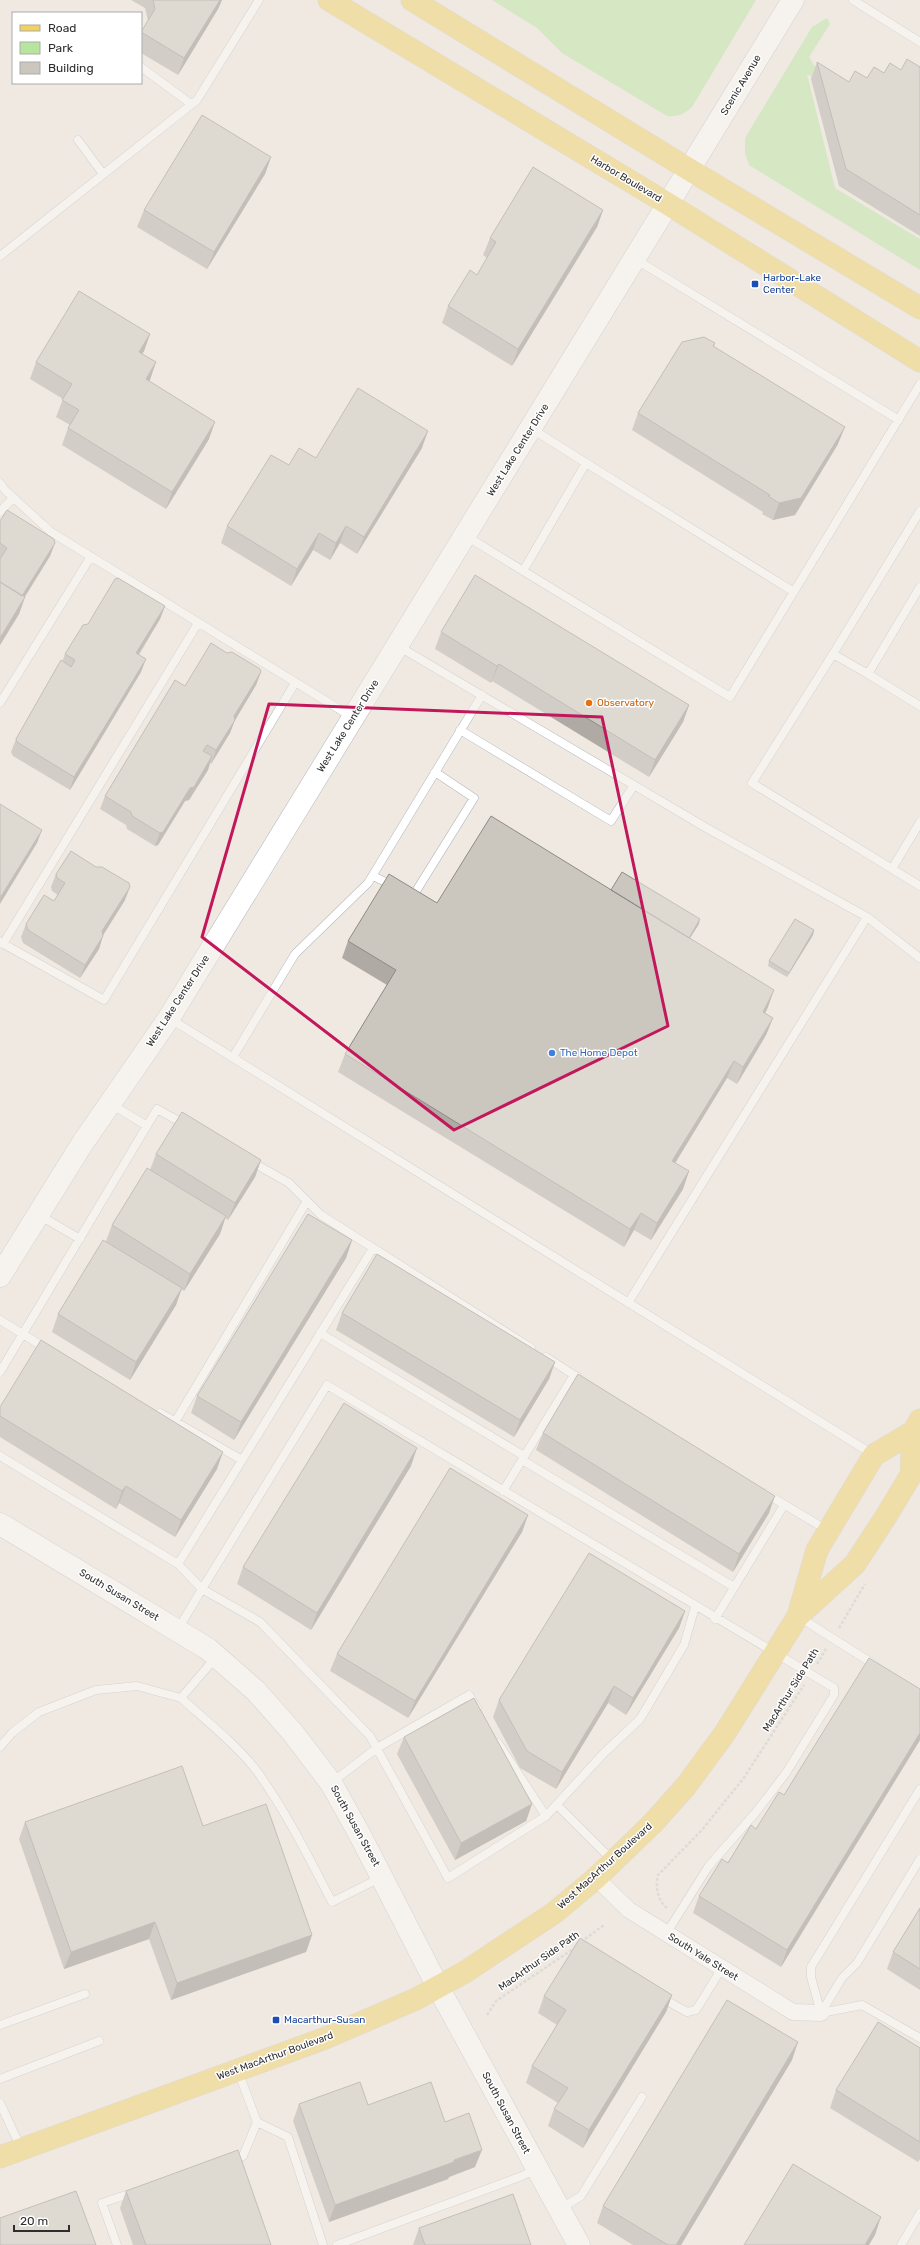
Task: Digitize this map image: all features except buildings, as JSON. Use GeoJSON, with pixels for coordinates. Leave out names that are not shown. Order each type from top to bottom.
{"type":"FeatureCollection","features":[{"type":"Feature","properties":{"kind":"main road","name":"Harbor Boulevard"},"geometry":{"type":"LineString","coordinates":[[329,0],[668,204],[920,361]]}},
{"type":"Feature","properties":{"kind":"main road"},"geometry":{"type":"LineString","coordinates":[[412,0],[690,170],[920,308]]}},
{"type":"Feature","properties":{"kind":"main road","name":"West MacArthur Boulevard"},"geometry":{"type":"LineString","coordinates":[[0,2157],[323,2039],[438,1987],[513,1942],[554,1913],[614,1861],[653,1823],[686,1786],[725,1734],[776,1654],[798,1616],[817,1550],[874,1455],[918,1429]]}},
{"type":"Feature","properties":{"kind":"main road","name":"West MacArthur Boulevard"},"geometry":{"type":"LineString","coordinates":[[798,1616],[855,1564],[885,1518],[911,1475],[918,1429]]}},
{"type":"Feature","properties":{"kind":"street","name":"Scenic Avenue"},"geometry":{"type":"LineString","coordinates":[[690,170],[793,0]]}},
{"type":"Feature","properties":{"kind":"street","name":"West Lake Center Drive"},"geometry":{"type":"LineString","coordinates":[[0,1276],[82,1144],[169,1018],[690,170]]}},
{"type":"Feature","properties":{"kind":"street","name":"South Susan Street"},"geometry":{"type":"LineString","coordinates":[[0,1524],[216,1656],[256,1691],[293,1732],[330,1783],[383,1876],[438,1987],[579,2245]]}},
{"type":"Feature","properties":{"kind":"street","name":"South Yale Street"},"geometry":{"type":"LineString","coordinates":[[596,1878],[629,1910],[793,2012],[821,2013]]}},
{"type":"Feature","properties":{"kind":"lane"},"geometry":{"type":"LineString","coordinates":[[0,256],[197,100],[258,0]]}},
{"type":"Feature","properties":{"kind":"lane"},"geometry":{"type":"LineString","coordinates":[[853,0],[920,42]]}},
{"type":"Feature","properties":{"kind":"lane"},"geometry":{"type":"LineString","coordinates":[[142,67],[191,104]]}},
{"type":"Feature","properties":{"kind":"lane"},"geometry":{"type":"LineString","coordinates":[[78,140],[103,174]]}},
{"type":"Feature","properties":{"kind":"lane"},"geometry":{"type":"LineString","coordinates":[[635,259],[899,420]]}},
{"type":"Feature","properties":{"kind":"lane"},"geometry":{"type":"LineString","coordinates":[[465,536],[730,697],[920,384]]}},
{"type":"Feature","properties":{"kind":"lane"},"geometry":{"type":"LineString","coordinates":[[531,429],[794,592]]}},
{"type":"Feature","properties":{"kind":"lane"},"geometry":{"type":"LineString","coordinates":[[523,571],[586,463]]}},
{"type":"Feature","properties":{"kind":"lane"},"geometry":{"type":"LineString","coordinates":[[0,483],[13,498],[51,532],[90,558],[353,718]]}},
{"type":"Feature","properties":{"kind":"lane"},"geometry":{"type":"LineString","coordinates":[[0,512],[13,498]]}},
{"type":"Feature","properties":{"kind":"lane"},"geometry":{"type":"LineString","coordinates":[[920,511],[752,784],[920,886]]}},
{"type":"Feature","properties":{"kind":"lane"},"geometry":{"type":"LineString","coordinates":[[0,703],[90,558]]}},
{"type":"Feature","properties":{"kind":"lane"},"geometry":{"type":"LineString","coordinates":[[868,674],[920,587]]}},
{"type":"Feature","properties":{"kind":"lane"},"geometry":{"type":"LineString","coordinates":[[198,623],[2,943],[104,1000],[295,682]]}},
{"type":"Feature","properties":{"kind":"lane"},"geometry":{"type":"LineString","coordinates":[[398,645],[710,830],[867,917],[920,958]]}},
{"type":"Feature","properties":{"kind":"lane"},"geometry":{"type":"LineString","coordinates":[[833,654],[920,706]]}},
{"type":"Feature","properties":{"kind":"lane"},"geometry":{"type":"LineString","coordinates":[[233,1057],[295,954],[368,883],[373,876],[482,695]]}},
{"type":"Feature","properties":{"kind":"lane"},"geometry":{"type":"LineString","coordinates":[[460,730],[611,821],[634,785]]}},
{"type":"Feature","properties":{"kind":"lane"},"geometry":{"type":"LineString","coordinates":[[373,876],[413,896],[474,798],[435,772]]}},
{"type":"Feature","properties":{"kind":"lane"},"geometry":{"type":"LineString","coordinates":[[892,869],[920,822]]}},
{"type":"Feature","properties":{"kind":"lane"},"geometry":{"type":"LineString","coordinates":[[628,1303],[867,917]]}},
{"type":"Feature","properties":{"kind":"lane"},"geometry":{"type":"LineString","coordinates":[[169,1018],[874,1455]]}},
{"type":"Feature","properties":{"kind":"lane"},"geometry":{"type":"LineString","coordinates":[[110,1104],[147,1126]]}},
{"type":"Feature","properties":{"kind":"lane"},"geometry":{"type":"LineString","coordinates":[[0,1372],[158,1110],[192,1129]]}},
{"type":"Feature","properties":{"kind":"lane"},"geometry":{"type":"LineString","coordinates":[[240,1156],[289,1183],[321,1215],[588,1383]]}},
{"type":"Feature","properties":{"kind":"lane"},"geometry":{"type":"LineString","coordinates":[[175,1422],[307,1201]]}},
{"type":"Feature","properties":{"kind":"lane"},"geometry":{"type":"LineString","coordinates":[[38,1215],[80,1239]]}},
{"type":"Feature","properties":{"kind":"lane"},"geometry":{"type":"LineString","coordinates":[[178,1564],[373,1248]]}},
{"type":"Feature","properties":{"kind":"lane"},"geometry":{"type":"LineString","coordinates":[[0,1320],[22,1335],[57,1354]]}},
{"type":"Feature","properties":{"kind":"lane"},"geometry":{"type":"LineString","coordinates":[[320,1333],[734,1587]]}},
{"type":"Feature","properties":{"kind":"lane"},"geometry":{"type":"LineString","coordinates":[[503,1491],[574,1375]]}},
{"type":"Feature","properties":{"kind":"lane"},"geometry":{"type":"LineString","coordinates":[[177,1631],[327,1385],[715,1619],[811,1673],[834,1688],[834,1695],[786,1773],[756,1812],[708,1867],[666,1934]]}},
{"type":"Feature","properties":{"kind":"lane"},"geometry":{"type":"LineString","coordinates":[[154,1410],[242,1460]]}},
{"type":"Feature","properties":{"kind":"lane"},"geometry":{"type":"LineString","coordinates":[[0,1456],[178,1564],[202,1589],[260,1622],[370,1736],[448,1878],[546,1816],[603,1754],[640,1719],[684,1645],[695,1607]]}},
{"type":"Feature","properties":{"kind":"lane"},"geometry":{"type":"LineString","coordinates":[[756,1488],[828,1531]]}},
{"type":"Feature","properties":{"kind":"lane"},"geometry":{"type":"LineString","coordinates":[[715,1619],[784,1505]]}},
{"type":"Feature","properties":{"kind":"lane"},"geometry":{"type":"LineString","coordinates":[[798,1616],[832,1639],[880,1667]]}},
{"type":"Feature","properties":{"kind":"lane"},"geometry":{"type":"LineString","coordinates":[[181,1698],[216,1656]]}},
{"type":"Feature","properties":{"kind":"lane"},"geometry":{"type":"LineString","coordinates":[[0,1747],[12,1733],[39,1712],[96,1690],[137,1686],[181,1698],[211,1725],[255,1770],[286,1819],[332,1902],[383,1876]]}},
{"type":"Feature","properties":{"kind":"lane"},"geometry":{"type":"LineString","coordinates":[[330,1783],[377,1748],[469,1695],[481,1714]]}},
{"type":"Feature","properties":{"kind":"lane"},"geometry":{"type":"LineString","coordinates":[[492,1734],[546,1816]]}},
{"type":"Feature","properties":{"kind":"lane"},"geometry":{"type":"LineString","coordinates":[[821,2013],[811,1977],[811,1967],[920,1789]]}},
{"type":"Feature","properties":{"kind":"lane"},"geometry":{"type":"LineString","coordinates":[[556,1805],[614,1861]]}},
{"type":"Feature","properties":{"kind":"lane"},"geometry":{"type":"LineString","coordinates":[[821,2013],[842,1978],[857,1963],[920,1860]]}},
{"type":"Feature","properties":{"kind":"lane"},"geometry":{"type":"LineString","coordinates":[[655,1994],[687,2012],[696,2010],[722,1968]]}},
{"type":"Feature","properties":{"kind":"lane"},"geometry":{"type":"LineString","coordinates":[[0,2025],[85,1994]]}},
{"type":"Feature","properties":{"kind":"lane"},"geometry":{"type":"LineString","coordinates":[[821,2013],[862,2005],[920,2038]]}},
{"type":"Feature","properties":{"kind":"lane"},"geometry":{"type":"LineString","coordinates":[[0,2079],[99,2041]]}},
{"type":"Feature","properties":{"kind":"lane"},"geometry":{"type":"LineString","coordinates":[[238,2070],[258,2122],[288,2137],[323,2245]]}},
{"type":"Feature","properties":{"kind":"lane"},"geometry":{"type":"LineString","coordinates":[[560,2209],[581,2196],[642,2098]]}},
{"type":"Feature","properties":{"kind":"lane"},"geometry":{"type":"LineString","coordinates":[[0,2103],[21,2149]]}},
{"type":"Feature","properties":{"kind":"lane"},"geometry":{"type":"LineString","coordinates":[[221,2163],[243,2156],[258,2122]]}},
{"type":"Feature","properties":{"kind":"lane"},"geometry":{"type":"LineString","coordinates":[[337,2245],[522,2176],[536,2168]]}},
{"type":"Feature","properties":{"kind":"lane"},"geometry":{"type":"LineString","coordinates":[[117,2245],[102,2203],[147,2188]]}},
{"type":"Feature","properties":{"kind":"lane"},"geometry":{"type":"LineString","coordinates":[[901,2245],[920,2213]]}},
{"type":"Feature","properties":{"kind":"path","name":"MacArthur Side Path"},"geometry":{"type":"LineString","coordinates":[[678,1915],[665,1907],[659,1898],[657,1880],[658,1875],[701,1831],[743,1779],[775,1733],[868,1579]]}},
{"type":"Feature","properties":{"kind":"path","name":"MacArthur Side Path"},"geometry":{"type":"LineString","coordinates":[[487,2015],[496,2001],[534,1976],[604,1925]]}},
{"type":"Feature","properties":{"kind":"highlighted area"},"geometry":{"type":"Polygon","coordinates":[[[269,704],[602,717],[668,1026],[454,1130],[202,937],[269,704]]]}},
{"type":"Feature","properties":{"kind":"green space"},"geometry":{"type":"Polygon","coordinates":[[[492,0],[756,0],[692,107],[681,114],[667,116],[562,53],[537,28],[492,0]]]}},
{"type":"Feature","properties":{"kind":"green space"},"geometry":{"type":"Polygon","coordinates":[[[827,18],[830,24],[809,57],[816,68],[842,95],[807,74],[835,188],[920,239],[920,270],[749,165],[745,153],[745,138],[812,27],[827,18]]]}},
{"type":"Feature","properties":{"kind":"place","name":"Harbor-Lake Center"},"geometry":{"type":"Point","coordinates":[755,284]}},
{"type":"Feature","properties":{"kind":"place","name":"Observatory"},"geometry":{"type":"Point","coordinates":[589,703]}},
{"type":"Feature","properties":{"kind":"place","name":"The Home Depot"},"geometry":{"type":"Point","coordinates":[552,1053]}},
{"type":"Feature","properties":{"kind":"place","name":"Macarthur-Susan"},"geometry":{"type":"Point","coordinates":[276,2020]}}]}
